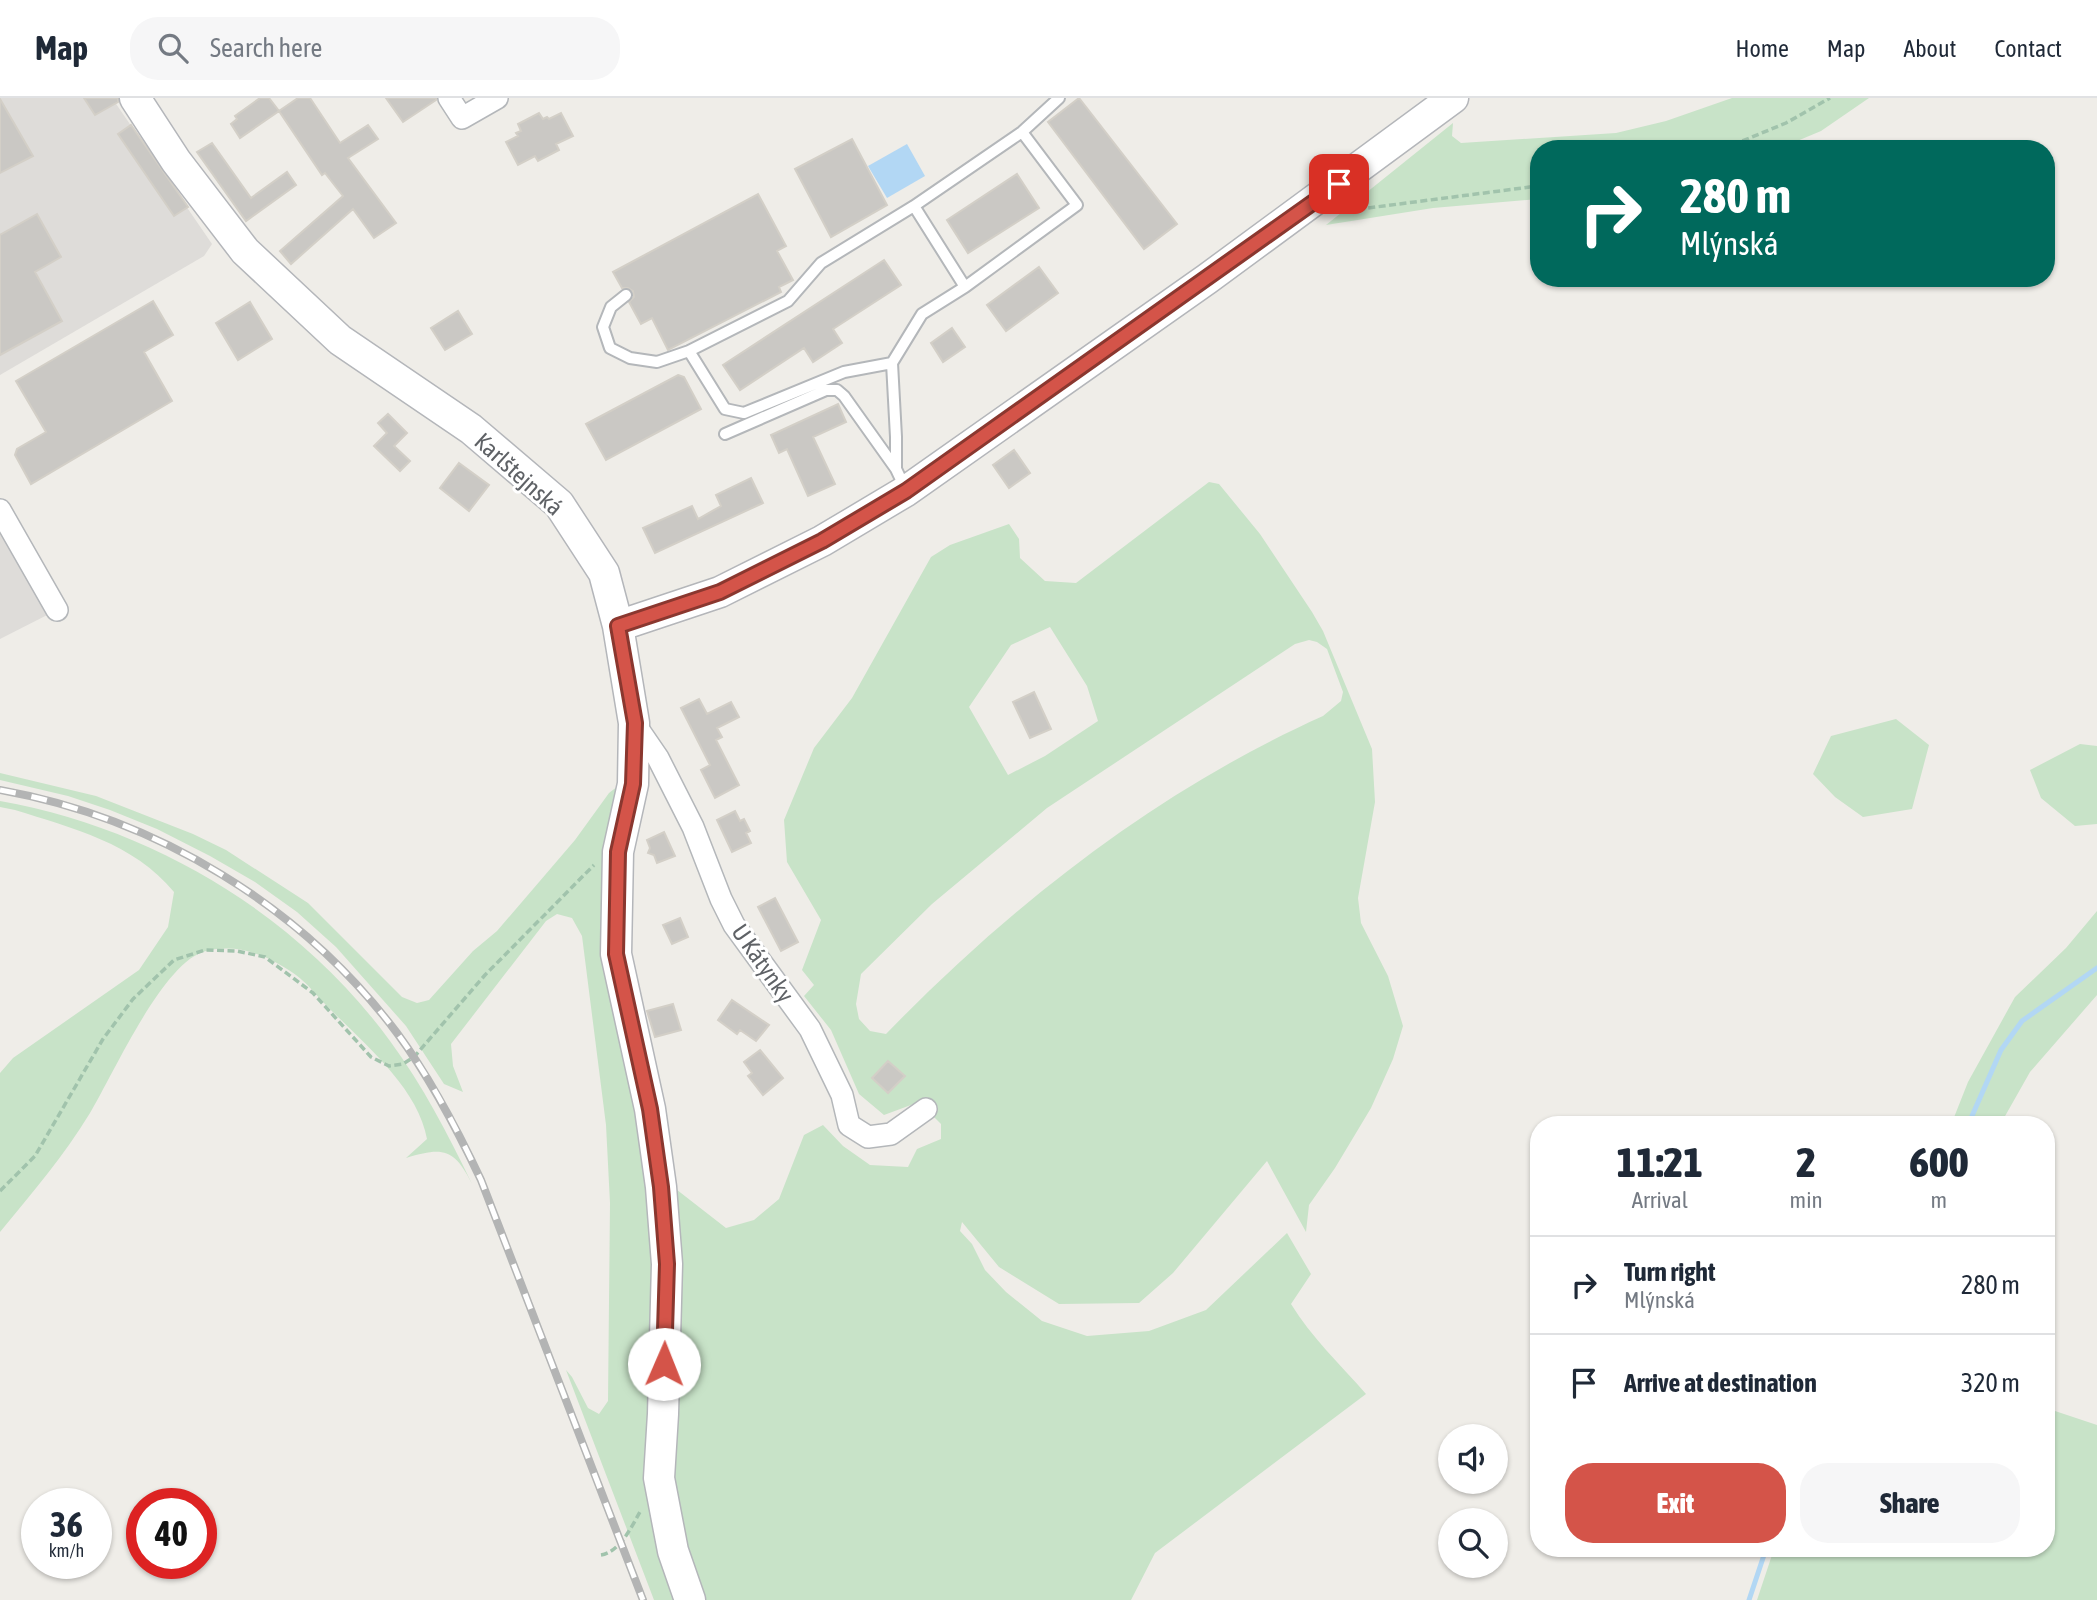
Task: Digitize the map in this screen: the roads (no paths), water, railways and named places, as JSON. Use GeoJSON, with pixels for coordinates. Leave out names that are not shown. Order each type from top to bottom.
{"type":"FeatureCollection","features":[{"type":"Feature","properties":{"kind":"main road","name":"Karlštejnská"},"geometry":{"type":"LineString","coordinates":[[135,98],[176,161],[245,251],[340,340],[471,429],[559,504],[604,573],[618,626],[635,723],[633,784],[618,852],[616,954],[650,1109],[661,1187],[667,1264],[659,1478],[673,1551],[690,1600]]}},
{"type":"Feature","properties":{"kind":"main road"},"geometry":{"type":"LineString","coordinates":[[618,626],[720,592],[822,541],[901,480],[1339,184],[1452,98]]}},
{"type":"Feature","properties":{"kind":"street"},"geometry":{"type":"LineString","coordinates":[[449,98],[462,118],[498,98]]}},
{"type":"Feature","properties":{"kind":"street"},"geometry":{"type":"LineString","coordinates":[[0,510],[57,610]]}},
{"type":"Feature","properties":{"kind":"street","name":"U Kátynky"},"geometry":{"type":"LineString","coordinates":[[635,723],[658,758],[687,815],[734,925],[810,1029],[842,1095],[849,1125],[868,1137],[891,1134],[926,1109]]}},
{"type":"Feature","properties":{"kind":"lane"},"geometry":{"type":"LineString","coordinates":[[626,295],[611,307],[603,327],[610,348],[630,358],[657,362],[689,351],[789,301],[821,263],[914,206],[1021,132],[1059,98]]}},
{"type":"Feature","properties":{"kind":"lane"},"geometry":{"type":"LineString","coordinates":[[901,480],[892,363],[922,314],[965,287],[1077,205],[1021,132]]}},
{"type":"Feature","properties":{"kind":"lane"},"geometry":{"type":"LineString","coordinates":[[914,206],[965,287]]}},
{"type":"Feature","properties":{"kind":"lane"},"geometry":{"type":"LineString","coordinates":[[689,351],[725,409],[744,413],[844,372],[892,363]]}},
{"type":"Feature","properties":{"kind":"lane"},"geometry":{"type":"LineString","coordinates":[[725,435],[827,390],[837,390],[844,396],[901,480]]}},
{"type":"Feature","properties":{"kind":"water"},"geometry":{"type":"Polygon","coordinates":[[[907,144],[925,176],[887,198],[868,166],[907,144]]]}},
{"type":"Feature","properties":{"kind":"waterway"},"geometry":{"type":"LineString","coordinates":[[1972,1116],[2001,1050],[2022,1021],[2097,968]]}},
{"type":"Feature","properties":{"kind":"waterway"},"geometry":{"type":"LineString","coordinates":[[1749,1600],[1763,1557]]}},
{"type":"Feature","properties":{"kind":"railway"},"geometry":{"type":"LineString","coordinates":[[0,790],[58,803],[114,822],[169,846],[221,874],[271,908],[317,945],[359,987],[397,1033],[443,1105],[481,1180],[643,1600]]}}]}
